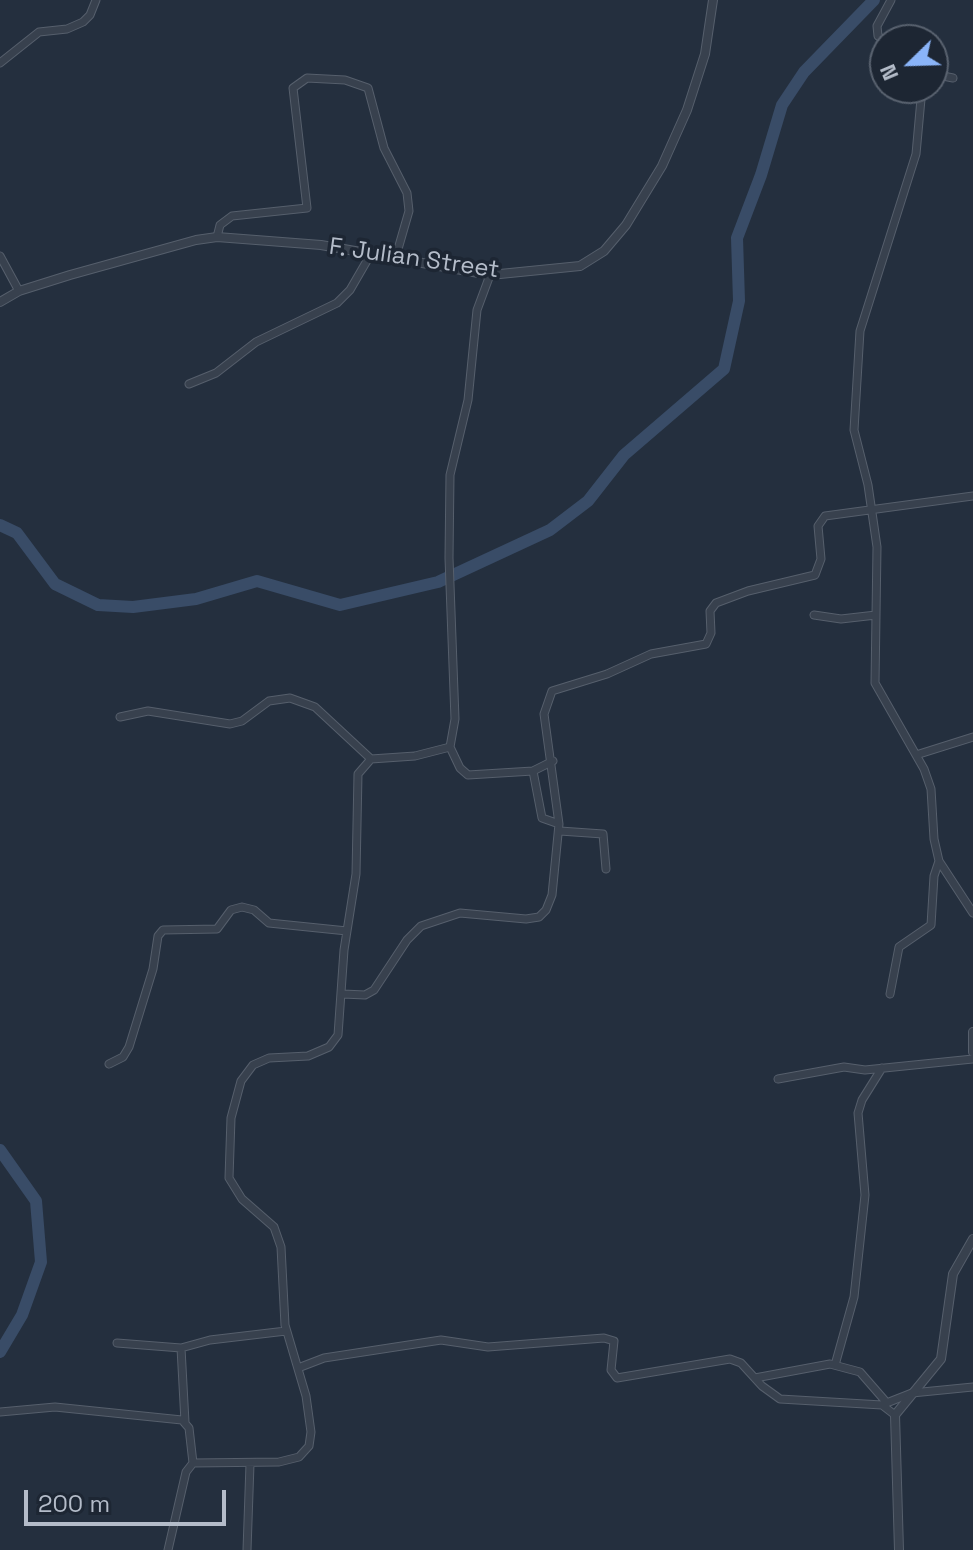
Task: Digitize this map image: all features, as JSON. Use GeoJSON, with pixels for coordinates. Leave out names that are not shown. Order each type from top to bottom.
{"type":"FeatureCollection","features":[{"type":"Feature","properties":{"kind":"street"},"geometry":{"type":"LineString","coordinates":[[0,63],[39,32],[67,29],[83,22],[90,15],[96,0]]}},
{"type":"Feature","properties":{"kind":"street","name":"F. Julian Street"},"geometry":{"type":"LineString","coordinates":[[0,302],[19,291],[196,240],[217,237],[272,239],[372,252],[490,275],[580,266],[604,251],[626,225],[662,166],[687,110],[705,54],[713,0]]}},
{"type":"Feature","properties":{"kind":"street"},"geometry":{"type":"LineString","coordinates":[[880,24],[891,0]]}},
{"type":"Feature","properties":{"kind":"street"},"geometry":{"type":"LineString","coordinates":[[949,77],[953,78]]}},
{"type":"Feature","properties":{"kind":"street"},"geometry":{"type":"LineString","coordinates":[[217,237],[220,225],[232,216],[307,208],[293,88],[307,78],[345,80],[368,88],[384,148],[407,193],[409,211],[396,256]]}},
{"type":"Feature","properties":{"kind":"street"},"geometry":{"type":"LineString","coordinates":[[921,104],[916,154],[870,294],[858,347],[854,430],[873,511],[877,547],[875,683],[916,755],[931,789],[934,839],[939,861],[973,913]]}},
{"type":"Feature","properties":{"kind":"street"},"geometry":{"type":"LineString","coordinates":[[189,384],[216,373],[256,342],[337,303],[350,290],[372,252]]}},
{"type":"Feature","properties":{"kind":"street"},"geometry":{"type":"LineString","coordinates":[[0,256],[19,291]]}},
{"type":"Feature","properties":{"kind":"street"},"geometry":{"type":"LineString","coordinates":[[490,275],[477,310],[468,400],[452,459],[449,558],[455,719],[450,747],[460,768],[468,775],[533,771],[553,761]]}},
{"type":"Feature","properties":{"kind":"street"},"geometry":{"type":"LineString","coordinates":[[343,994],[365,995],[374,990],[412,932],[421,926],[460,913],[526,919],[544,914],[552,895],[560,828],[544,714],[552,691],[564,684],[607,674],[651,654],[706,644],[711,633],[710,611],[716,603],[748,591],[816,574],[821,554],[818,526],[825,516],[973,496]]}},
{"type":"Feature","properties":{"kind":"street"},"geometry":{"type":"LineString","coordinates":[[814,615],[841,619],[876,615]]}},
{"type":"Feature","properties":{"kind":"street"},"geometry":{"type":"LineString","coordinates":[[120,717],[148,711],[230,724],[242,721],[269,701],[290,698],[311,704],[371,759],[415,756],[450,747]]}},
{"type":"Feature","properties":{"kind":"street"},"geometry":{"type":"LineString","coordinates":[[916,755],[973,737]]}},
{"type":"Feature","properties":{"kind":"street"},"geometry":{"type":"LineString","coordinates":[[193,1463],[250,1464],[291,1459],[305,1453],[309,1446],[310,1414],[286,1331],[283,1259],[279,1238],[268,1220],[242,1199],[229,1178],[231,1118],[241,1081],[253,1065],[269,1058],[308,1056],[335,1041],[356,874],[357,780],[371,759]]}},
{"type":"Feature","properties":{"kind":"street"},"geometry":{"type":"LineString","coordinates":[[533,771],[540,815],[560,828],[603,834],[606,869]]}},
{"type":"Feature","properties":{"kind":"street"},"geometry":{"type":"LineString","coordinates":[[890,994],[899,947],[931,925],[934,876],[939,861]]}},
{"type":"Feature","properties":{"kind":"street"},"geometry":{"type":"LineString","coordinates":[[109,1064],[120,1060],[129,1047],[153,969],[158,936],[163,930],[217,929],[231,910],[242,907],[254,910],[269,923],[347,931]]}},
{"type":"Feature","properties":{"kind":"street"},"geometry":{"type":"LineString","coordinates":[[973,1032],[973,1052]]}},
{"type":"Feature","properties":{"kind":"street"},"geometry":{"type":"LineString","coordinates":[[778,1079],[844,1067],[882,1068],[973,1059]]}},
{"type":"Feature","properties":{"kind":"street"},"geometry":{"type":"LineString","coordinates":[[835,1365],[854,1297],[865,1195],[858,1113],[862,1100],[882,1068]]}},
{"type":"Feature","properties":{"kind":"street"},"geometry":{"type":"LineString","coordinates":[[899,1550],[895,1415],[941,1359],[953,1274],[973,1239]]}},
{"type":"Feature","properties":{"kind":"street"},"geometry":{"type":"LineString","coordinates":[[117,1343],[181,1348],[217,1339],[286,1331]]}},
{"type":"Feature","properties":{"kind":"street"},"geometry":{"type":"LineString","coordinates":[[298,1368],[324,1358],[441,1340],[488,1347],[604,1338],[614,1341],[611,1370],[617,1378],[730,1359],[741,1363],[773,1395],[786,1401],[885,1404],[912,1393],[973,1387]]}},
{"type":"Feature","properties":{"kind":"street"},"geometry":{"type":"LineString","coordinates":[[168,1550],[186,1472],[193,1463],[185,1422],[181,1348]]}},
{"type":"Feature","properties":{"kind":"street"},"geometry":{"type":"LineString","coordinates":[[755,1378],[823,1364],[835,1365],[860,1372],[895,1415]]}},
{"type":"Feature","properties":{"kind":"street"},"geometry":{"type":"LineString","coordinates":[[0,1412],[55,1407],[185,1422]]}},
{"type":"Feature","properties":{"kind":"street"},"geometry":{"type":"LineString","coordinates":[[247,1550],[250,1464]]}},
{"type":"Feature","properties":{"kind":"waterway"},"geometry":{"type":"LineString","coordinates":[[0,525],[17,533],[55,584],[98,605],[133,607],[196,599],[257,581],[340,605],[438,582],[550,530],[588,501],[624,455],[724,369],[739,301],[737,238],[761,175],[782,105],[804,72],[874,0]]}},
{"type":"Feature","properties":{"kind":"waterway"},"geometry":{"type":"LineString","coordinates":[[0,1150],[36,1201],[41,1262],[22,1315],[0,1352]]}}]}
